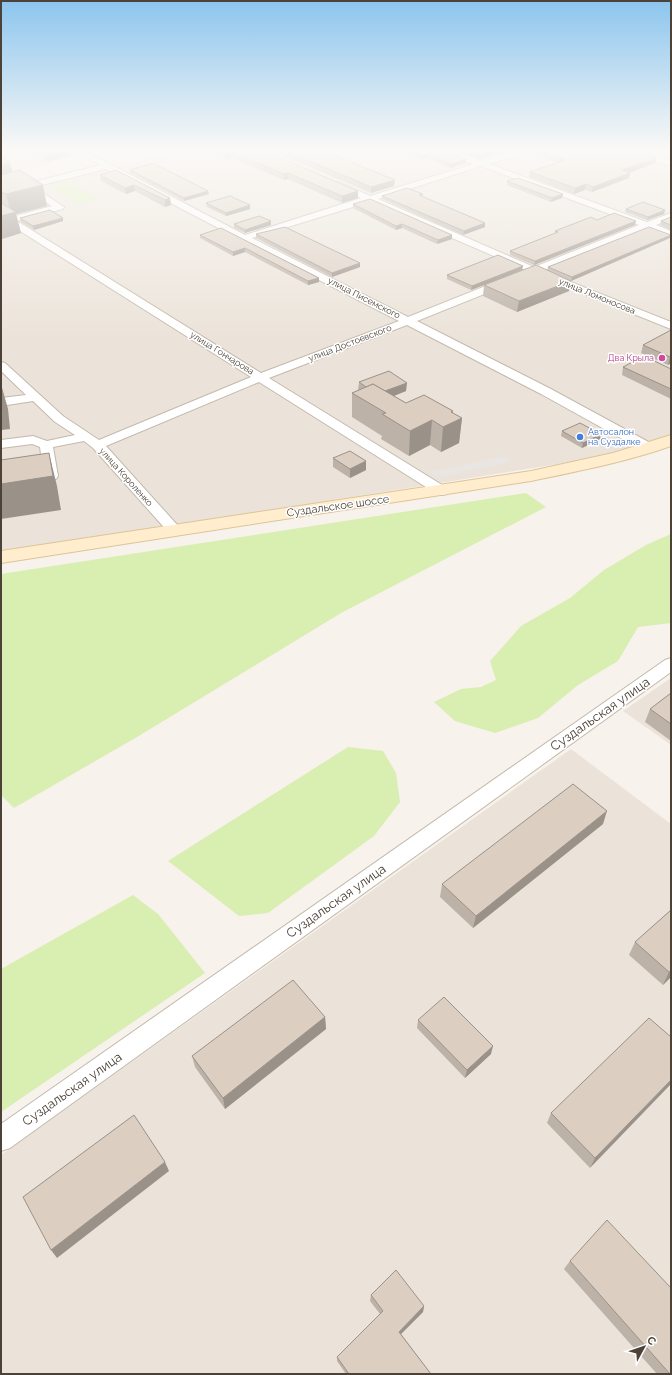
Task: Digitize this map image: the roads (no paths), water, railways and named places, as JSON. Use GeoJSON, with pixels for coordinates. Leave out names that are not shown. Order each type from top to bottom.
{"type":"FeatureCollection","features":[{"type":"Feature","properties":{"kind":"main road","name":"Суздальское шоссе"},"geometry":{"type":"LineString","coordinates":[[1,557],[442,491],[531,476],[650,448],[671,440]]}},
{"type":"Feature","properties":{"kind":"street"},"geometry":{"type":"LineString","coordinates":[[6,218],[25,214]]}},
{"type":"Feature","properties":{"kind":"street","name":"улица Писемского"},"geometry":{"type":"LineString","coordinates":[[198,214],[604,422],[650,448]]}},
{"type":"Feature","properties":{"kind":"street"},"geometry":{"type":"LineString","coordinates":[[244,238],[318,214]]}},
{"type":"Feature","properties":{"kind":"street","name":"улица Ломоносова"},"geometry":{"type":"LineString","coordinates":[[405,214],[533,270],[671,326]]}},
{"type":"Feature","properties":{"kind":"street"},"geometry":{"type":"LineString","coordinates":[[619,214],[671,234]]}},
{"type":"Feature","properties":{"kind":"street","name":"улица Достоевского"},"geometry":{"type":"LineString","coordinates":[[98,445],[260,377],[408,321],[671,216]]}},
{"type":"Feature","properties":{"kind":"street","name":"улица Гончарова"},"geometry":{"type":"LineString","coordinates":[[6,218],[442,491]]}},
{"type":"Feature","properties":{"kind":"street","name":"улица Короленко"},"geometry":{"type":"LineString","coordinates":[[1,365],[59,419],[98,445],[175,530]]}},
{"type":"Feature","properties":{"kind":"street"},"geometry":{"type":"LineString","coordinates":[[1,402],[37,397]]}},
{"type":"Feature","properties":{"kind":"street"},"geometry":{"type":"LineString","coordinates":[[1,444],[33,440],[46,445],[85,437]]}},
{"type":"Feature","properties":{"kind":"street"},"geometry":{"type":"LineString","coordinates":[[36,478],[51,476],[46,445]]}},
{"type":"Feature","properties":{"kind":"street","name":"Суздальская улица"},"geometry":{"type":"LineString","coordinates":[[1,1139],[671,664]]}},
{"type":"Feature","properties":{"kind":"place","name":"Два Крыла"},"geometry":{"type":"Point","coordinates":[662,358]}},
{"type":"Feature","properties":{"kind":"place","name":"Автосалон на Суздалке"},"geometry":{"type":"Point","coordinates":[580,437]}}]}
